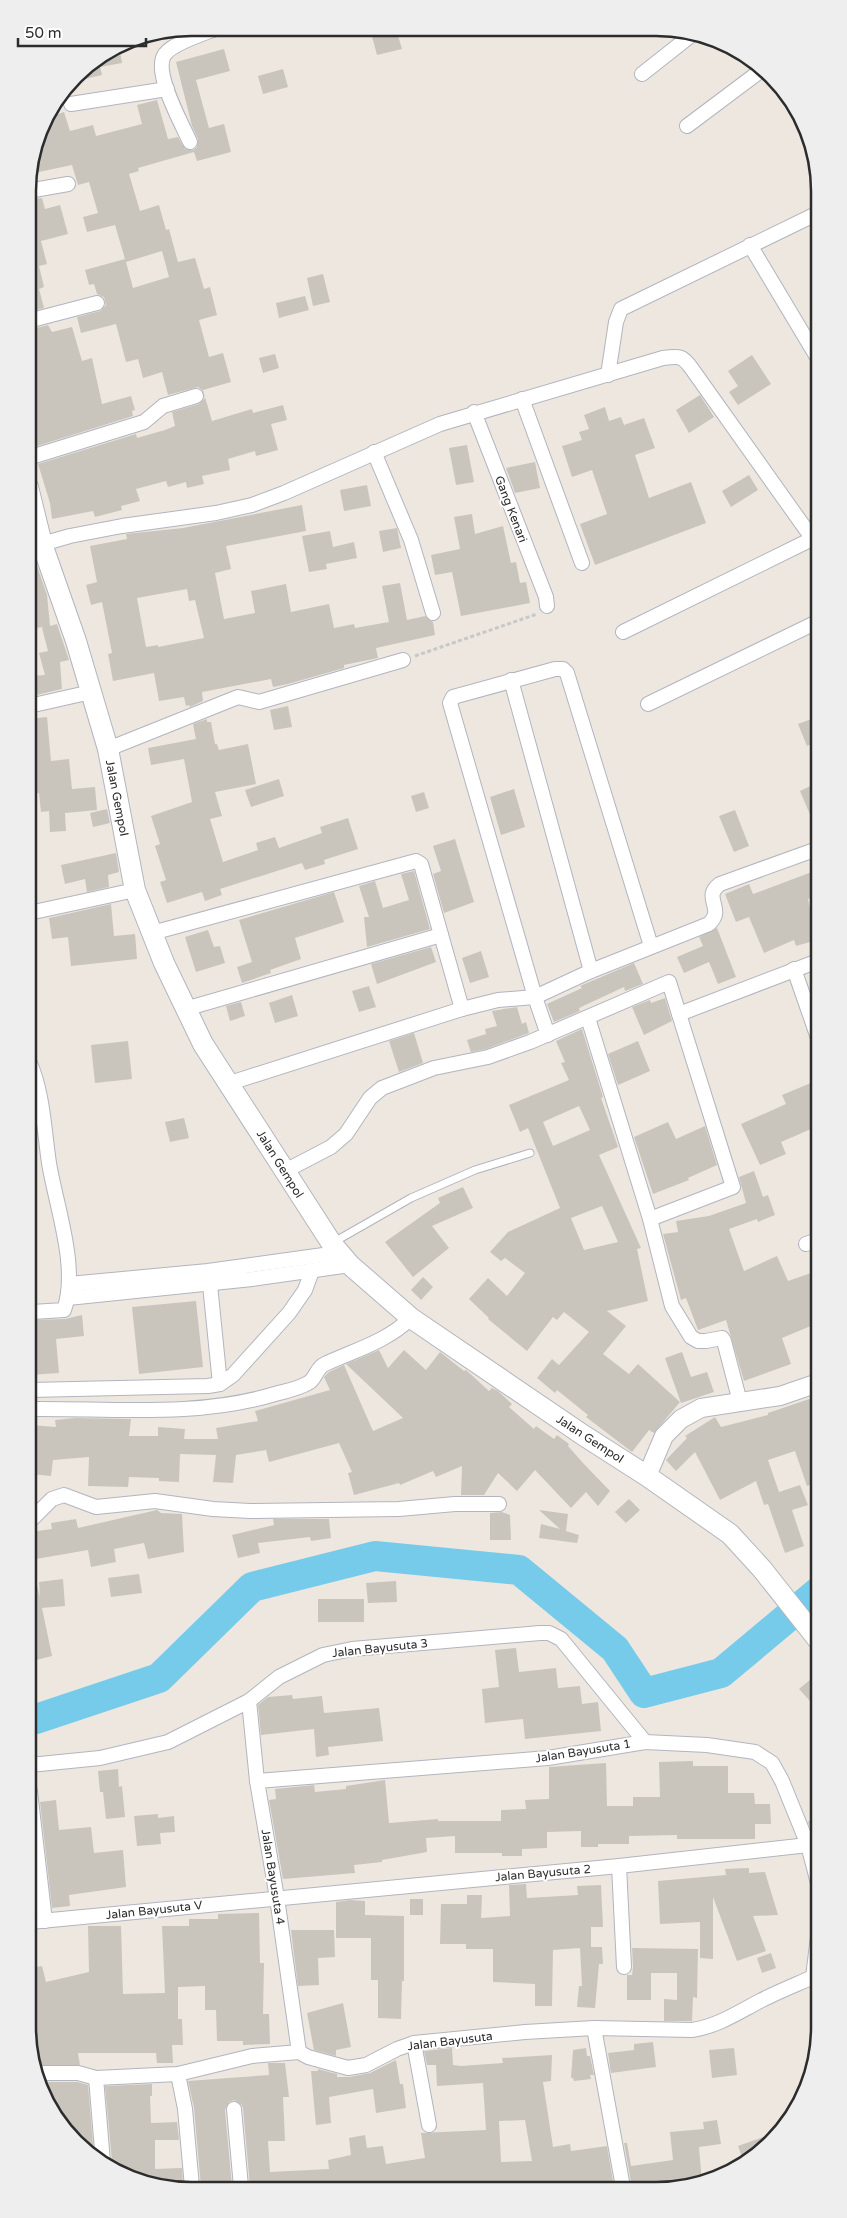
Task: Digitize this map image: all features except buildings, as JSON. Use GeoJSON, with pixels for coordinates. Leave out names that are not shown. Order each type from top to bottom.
{"type":"FeatureCollection","features":[{"type":"Feature","properties":{"kind":"main road","name":"Jalan Gempol"},"geometry":{"type":"LineString","coordinates":[[37,523],[108,749],[135,890],[164,963],[204,1044],[340,1254],[411,1318],[730,1534],[762,1568],[810,1631]]}},
{"type":"Feature","properties":{"kind":"street"},"geometry":{"type":"LineString","coordinates":[[190,142],[167,89],[162,66],[166,52],[199,37]]}},
{"type":"Feature","properties":{"kind":"street"},"geometry":{"type":"LineString","coordinates":[[642,74],[686,39]]}},
{"type":"Feature","properties":{"kind":"street"},"geometry":{"type":"LineString","coordinates":[[687,126],[757,74]]}},
{"type":"Feature","properties":{"kind":"street"},"geometry":{"type":"LineString","coordinates":[[71,104],[167,89]]}},
{"type":"Feature","properties":{"kind":"street"},"geometry":{"type":"LineString","coordinates":[[37,189],[68,184]]}},
{"type":"Feature","properties":{"kind":"street"},"geometry":{"type":"LineString","coordinates":[[608,375],[616,322],[621,309],[811,216]]}},
{"type":"Feature","properties":{"kind":"street"},"geometry":{"type":"LineString","coordinates":[[750,245],[811,347]]}},
{"type":"Feature","properties":{"kind":"street"},"geometry":{"type":"LineString","coordinates":[[37,319],[97,303]]}},
{"type":"Feature","properties":{"kind":"street"},"geometry":{"type":"LineString","coordinates":[[42,544],[70,536],[122,526],[216,513],[252,505],[284,493],[440,424],[474,412],[675,356],[684,358],[811,536]]}},
{"type":"Feature","properties":{"kind":"street"},"geometry":{"type":"LineString","coordinates":[[37,455],[144,422],[163,406],[196,396]]}},
{"type":"Feature","properties":{"kind":"street"},"geometry":{"type":"LineString","coordinates":[[522,399],[582,563]]}},
{"type":"Feature","properties":{"kind":"street","name":"Gang Kenari"},"geometry":{"type":"LineString","coordinates":[[474,412],[546,597],[547,606]]}},
{"type":"Feature","properties":{"kind":"street"},"geometry":{"type":"LineString","coordinates":[[374,452],[411,540],[433,612]]}},
{"type":"Feature","properties":{"kind":"street"},"geometry":{"type":"LineString","coordinates":[[622,632],[811,544]]}},
{"type":"Feature","properties":{"kind":"street"},"geometry":{"type":"LineString","coordinates":[[648,704],[811,625]]}},
{"type":"Feature","properties":{"kind":"street"},"geometry":{"type":"LineString","coordinates":[[108,749],[238,697],[259,702],[403,660]]}},
{"type":"Feature","properties":{"kind":"street"},"geometry":{"type":"LineString","coordinates":[[548,1035],[535,997],[450,703],[453,697],[458,694],[555,669],[563,669],[567,673],[651,946]]}},
{"type":"Feature","properties":{"kind":"street"},"geometry":{"type":"LineString","coordinates":[[511,680],[591,971]]}},
{"type":"Feature","properties":{"kind":"street"},"geometry":{"type":"LineString","coordinates":[[37,704],[91,692]]}},
{"type":"Feature","properties":{"kind":"street"},"geometry":{"type":"LineString","coordinates":[[230,1083],[462,1009],[498,1000],[535,997],[591,971],[709,924],[714,920],[717,910],[711,895],[712,891],[720,884],[811,851]]}},
{"type":"Feature","properties":{"kind":"street"},"geometry":{"type":"LineString","coordinates":[[152,933],[412,860],[421,864],[462,1009]]}},
{"type":"Feature","properties":{"kind":"street"},"geometry":{"type":"LineString","coordinates":[[37,911],[135,890]]}},
{"type":"Feature","properties":{"kind":"street"},"geometry":{"type":"LineString","coordinates":[[186,1009],[441,935]]}},
{"type":"Feature","properties":{"kind":"street"},"geometry":{"type":"LineString","coordinates":[[679,1014],[811,963]]}},
{"type":"Feature","properties":{"kind":"street"},"geometry":{"type":"LineString","coordinates":[[794,969],[811,1017]]}},
{"type":"Feature","properties":{"kind":"street"},"geometry":{"type":"LineString","coordinates":[[285,1171],[331,1148],[346,1134],[370,1098],[382,1088],[434,1068],[488,1057],[548,1035],[669,982],[733,1187],[650,1219]]}},
{"type":"Feature","properties":{"kind":"street"},"geometry":{"type":"LineString","coordinates":[[588,1018],[650,1219],[672,1306],[692,1338],[698,1341],[722,1338],[740,1402]]}},
{"type":"Feature","properties":{"kind":"street"},"geometry":{"type":"LineString","coordinates":[[36,1312],[64,1310],[68,1291],[64,1231],[49,1165],[37,1078]]}},
{"type":"Feature","properties":{"kind":"street"},"geometry":{"type":"LineString","coordinates":[[68,1291],[209,1277],[312,1271],[340,1254]]}},
{"type":"Feature","properties":{"kind":"street"},"geometry":{"type":"LineString","coordinates":[[209,1277],[340,1254]]}},
{"type":"Feature","properties":{"kind":"street"},"geometry":{"type":"LineString","coordinates":[[36,1390],[208,1386],[220,1384],[233,1375],[289,1313],[305,1290],[312,1271]]}},
{"type":"Feature","properties":{"kind":"street"},"geometry":{"type":"LineString","coordinates":[[209,1277],[220,1384]]}},
{"type":"Feature","properties":{"kind":"street"},"geometry":{"type":"LineString","coordinates":[[36,1409],[130,1410],[203,1408],[234,1405],[261,1399],[309,1383],[322,1365],[387,1337],[411,1318]]}},
{"type":"Feature","properties":{"kind":"street"},"geometry":{"type":"LineString","coordinates":[[647,1476],[664,1436],[681,1419],[701,1408],[780,1396],[810,1386]]}},
{"type":"Feature","properties":{"kind":"street"},"geometry":{"type":"LineString","coordinates":[[36,1515],[52,1499],[64,1495],[96,1507],[154,1500],[213,1509],[250,1511],[399,1509],[455,1504],[499,1504]]}},
{"type":"Feature","properties":{"kind":"street","name":"Jalan Bayusuta 3"},"geometry":{"type":"LineString","coordinates":[[36,1764],[100,1758],[168,1742],[249,1700],[279,1677],[323,1654],[352,1649],[549,1633],[562,1639],[646,1742]]}},
{"type":"Feature","properties":{"kind":"street","name":"Jalan Bayusuta 4"},"geometry":{"type":"LineString","coordinates":[[249,1700],[258,1781],[278,1898],[299,2052]]}},
{"type":"Feature","properties":{"kind":"street","name":"Jalan Bayusuta 1"},"geometry":{"type":"LineString","coordinates":[[258,1781],[548,1758],[646,1742],[707,1744],[755,1752],[772,1763],[782,1781],[810,1853]]}},
{"type":"Feature","properties":{"kind":"street"},"geometry":{"type":"LineString","coordinates":[[36,1844],[45,1921]]}},
{"type":"Feature","properties":{"kind":"street","name":"Jalan Bayusuta 2"},"geometry":{"type":"LineString","coordinates":[[278,1898],[619,1866],[808,1845]]}},
{"type":"Feature","properties":{"kind":"street"},"geometry":{"type":"LineString","coordinates":[[619,1866],[624,1967]]}},
{"type":"Feature","properties":{"kind":"street","name":"Jalan Bayusuta V"},"geometry":{"type":"LineString","coordinates":[[36,1922],[278,1898]]}},
{"type":"Feature","properties":{"kind":"street","name":"Jalan Bayusuta"},"geometry":{"type":"LineString","coordinates":[[44,2073],[78,2073],[96,2078],[178,2074],[252,2056],[299,2052],[308,2057],[348,2068],[366,2065],[397,2049],[414,2044],[525,2032],[594,2028],[692,2030],[706,2028],[724,2021],[760,2001],[810,1984]]}},
{"type":"Feature","properties":{"kind":"street"},"geometry":{"type":"LineString","coordinates":[[594,2028],[622,2182]]}},
{"type":"Feature","properties":{"kind":"street"},"geometry":{"type":"LineString","coordinates":[[414,2044],[429,2125]]}},
{"type":"Feature","properties":{"kind":"street"},"geometry":{"type":"LineString","coordinates":[[178,2074],[185,2109],[192,2182]]}},
{"type":"Feature","properties":{"kind":"street"},"geometry":{"type":"LineString","coordinates":[[96,2078],[102,2153]]}},
{"type":"Feature","properties":{"kind":"street"},"geometry":{"type":"LineString","coordinates":[[234,2109],[241,2182]]}},
{"type":"Feature","properties":{"kind":"lane"},"geometry":{"type":"LineString","coordinates":[[340,1254],[411,1198],[475,1170],[530,1153]]}},
{"type":"Feature","properties":{"kind":"path"},"geometry":{"type":"LineString","coordinates":[[403,660],[543,612],[547,606]]}},
{"type":"Feature","properties":{"kind":"waterway"},"geometry":{"type":"LineString","coordinates":[[36,1719],[159,1678],[252,1587],[375,1556],[519,1570],[615,1649],[644,1693],[721,1673],[810,1598]]}}]}
